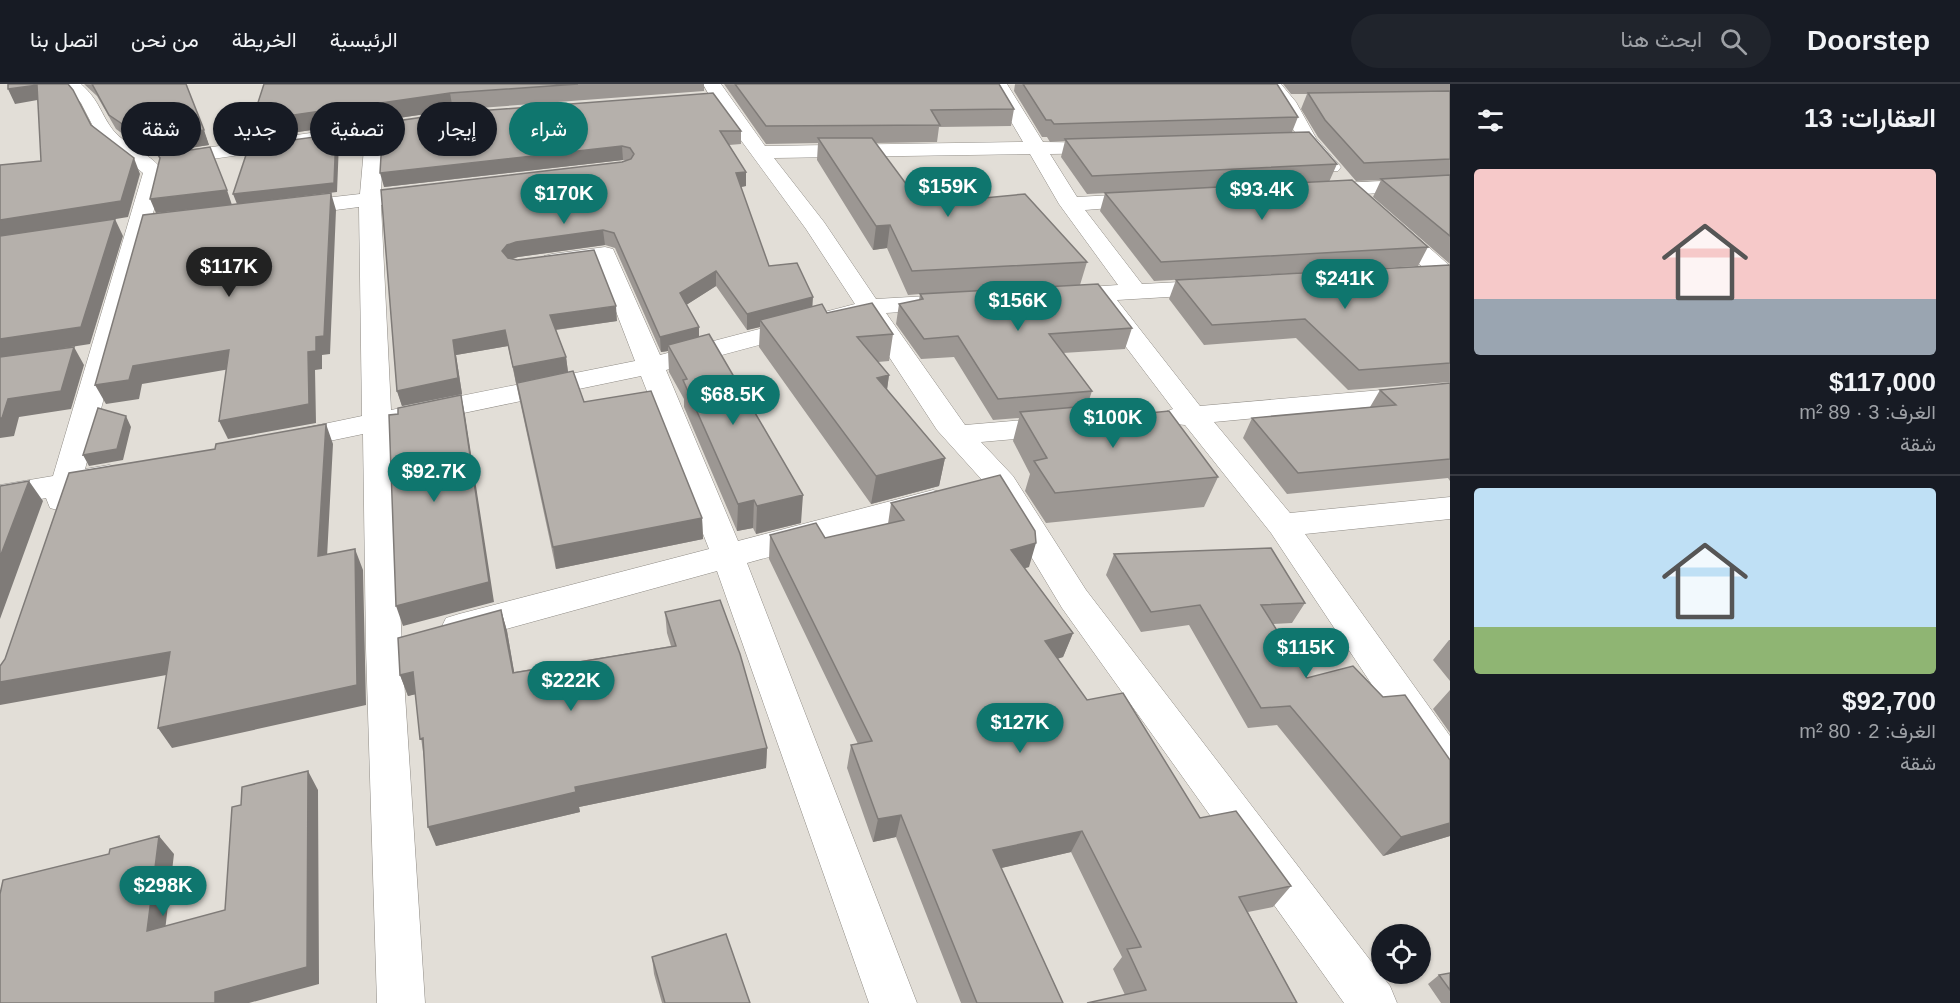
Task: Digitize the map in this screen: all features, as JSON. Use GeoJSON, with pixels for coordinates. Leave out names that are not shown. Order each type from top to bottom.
{"type":"FeatureCollection","features":[{"type":"Feature","properties":{"kind":"street"},"geometry":{"type":"LineString","coordinates":[[52,526],[68,483],[93,353],[154,172],[106,134],[89,101],[71,84]]}},
{"type":"Feature","properties":{"kind":"street"},"geometry":{"type":"LineString","coordinates":[[1272,84],[1287,102],[1308,141],[1349,188],[1448,276]]}},
{"type":"Feature","properties":{"kind":"street"},"geometry":{"type":"LineString","coordinates":[[992,85],[1022,86]]}},
{"type":"Feature","properties":{"kind":"street"},"geometry":{"type":"LineString","coordinates":[[992,85],[1070,204],[1135,292]]}},
{"type":"Feature","properties":{"kind":"street"},"geometry":{"type":"LineString","coordinates":[[696,100],[716,91],[871,307],[947,424],[1002,483],[1074,599],[1373,1003]]}},
{"type":"Feature","properties":{"kind":"street"},"geometry":{"type":"LineString","coordinates":[[1287,102],[1311,102]]}},
{"type":"Feature","properties":{"kind":"street"},"geometry":{"type":"LineString","coordinates":[[405,126],[409,125]]}},
{"type":"Feature","properties":{"kind":"street"},"geometry":{"type":"LineString","coordinates":[[145,163],[310,139]]}},
{"type":"Feature","properties":{"kind":"street"},"geometry":{"type":"LineString","coordinates":[[1284,141],[1308,141]]}},
{"type":"Feature","properties":{"kind":"street"},"geometry":{"type":"LineString","coordinates":[[761,152],[1036,150],[1131,146]]}},
{"type":"Feature","properties":{"kind":"street"},"geometry":{"type":"LineString","coordinates":[[373,156],[369,200],[377,422],[411,641],[401,1003]]}},
{"type":"Feature","properties":{"kind":"street"},"geometry":{"type":"LineString","coordinates":[[1291,191],[1450,184]]}},
{"type":"Feature","properties":{"kind":"street"},"geometry":{"type":"LineString","coordinates":[[265,211],[416,194]]}},
{"type":"Feature","properties":{"kind":"street"},"geometry":{"type":"LineString","coordinates":[[1070,204],[1175,198]]}},
{"type":"Feature","properties":{"kind":"street"},"geometry":{"type":"LineString","coordinates":[[530,264],[605,254],[728,556],[893,1003]]}},
{"type":"Feature","properties":{"kind":"street"},"geometry":{"type":"LineString","coordinates":[[1409,276],[1448,276]]}},
{"type":"Feature","properties":{"kind":"street"},"geometry":{"type":"LineString","coordinates":[[1031,298],[1242,286]]}},
{"type":"Feature","properties":{"kind":"street"},"geometry":{"type":"LineString","coordinates":[[1100,294],[1192,415],[1282,525],[1450,769]]}},
{"type":"Feature","properties":{"kind":"street"},"geometry":{"type":"LineString","coordinates":[[261,446],[650,366],[871,307],[974,301]]}},
{"type":"Feature","properties":{"kind":"street"},"geometry":{"type":"LineString","coordinates":[[1146,419],[1450,392]]}},
{"type":"Feature","properties":{"kind":"street"},"geometry":{"type":"LineString","coordinates":[[958,435],[1087,424]]}},
{"type":"Feature","properties":{"kind":"street"},"geometry":{"type":"LineString","coordinates":[[0,496],[136,470]]}},
{"type":"Feature","properties":{"kind":"street"},"geometry":{"type":"LineString","coordinates":[[411,641],[1002,483]]}},
{"type":"Feature","properties":{"kind":"street"},"geometry":{"type":"LineString","coordinates":[[1282,525],[1450,509]]}},
{"type":"Feature","properties":{"kind":"building"},"geometry":{"type":"Polygon","coordinates":[[[8,84],[68,84],[91,125],[121,148],[121,156],[134,158],[121,201],[0,220],[0,165],[41,161],[37,85],[8,89],[8,84]]]}},
{"type":"Feature","properties":{"kind":"building"},"geometry":{"type":"Polygon","coordinates":[[[92,84],[186,84],[193,102],[121,102],[121,123],[109,115],[92,84]]]}},
{"type":"Feature","properties":{"kind":"building"},"geometry":{"type":"Polygon","coordinates":[[[264,84],[578,84],[450,93],[388,102],[310,102],[310,113],[298,114],[298,102],[258,102],[264,84]]]}},
{"type":"Feature","properties":{"kind":"building"},"geometry":{"type":"Polygon","coordinates":[[[735,84],[999,84],[1014,109],[931,110],[940,125],[766,126],[735,84]]]}},
{"type":"Feature","properties":{"kind":"building"},"geometry":{"type":"Polygon","coordinates":[[[1023,84],[1277,84],[1298,117],[1054,124],[1051,120],[1046,120],[1023,84]]]}},
{"type":"Feature","properties":{"kind":"building"},"geometry":{"type":"Polygon","coordinates":[[[1450,91],[1450,159],[1364,163],[1325,120],[1308,93],[1450,91]]]}},
{"type":"Feature","properties":{"kind":"building"},"geometry":{"type":"Polygon","coordinates":[[[713,93],[741,131],[720,131],[746,172],[736,173],[769,266],[797,263],[813,297],[747,314],[716,271],[680,293],[699,327],[660,337],[614,233],[603,230],[516,242],[507,245],[502,251],[508,258],[517,260],[594,250],[616,306],[550,315],[566,357],[513,367],[505,330],[453,340],[458,378],[397,391],[381,190],[622,162],[631,159],[634,154],[630,148],[622,146],[588,150],[588,103],[713,93]]]}},
{"type":"Feature","properties":{"kind":"building"},"geometry":{"type":"Polygon","coordinates":[[[497,109],[509,109],[509,156],[532,156],[380,173],[381,156],[405,156],[405,120],[417,118],[417,156],[497,156],[497,109]]]}},
{"type":"Feature","properties":{"kind":"building"},"geometry":{"type":"Polygon","coordinates":[[[1309,132],[1337,164],[1092,176],[1065,139],[1309,132]]]}},
{"type":"Feature","properties":{"kind":"building"},"geometry":{"type":"Polygon","coordinates":[[[310,138],[310,156],[335,156],[334,183],[233,194],[246,156],[298,156],[298,139],[310,138]]]}},
{"type":"Feature","properties":{"kind":"building"},"geometry":{"type":"Polygon","coordinates":[[[818,138],[872,138],[921,204],[1025,194],[1087,262],[912,271],[890,225],[876,226],[818,138]]]}},
{"type":"Feature","properties":{"kind":"building"},"geometry":{"type":"Polygon","coordinates":[[[210,147],[227,190],[150,199],[159,156],[201,156],[201,148],[210,147]]]}},
{"type":"Feature","properties":{"kind":"building"},"geometry":{"type":"Polygon","coordinates":[[[1450,175],[1450,236],[1381,179],[1450,175]]]}},
{"type":"Feature","properties":{"kind":"building"},"geometry":{"type":"Polygon","coordinates":[[[1352,180],[1428,247],[1161,262],[1105,193],[1352,180]]]}},
{"type":"Feature","properties":{"kind":"building"},"geometry":{"type":"Polygon","coordinates":[[[331,193],[324,336],[316,337],[316,351],[308,352],[309,404],[219,421],[229,350],[133,366],[129,380],[95,385],[143,215],[331,193]]]}},
{"type":"Feature","properties":{"kind":"building"},"geometry":{"type":"Polygon","coordinates":[[[115,219],[81,327],[0,339],[0,236],[115,219]]]}},
{"type":"Feature","properties":{"kind":"building"},"geometry":{"type":"Polygon","coordinates":[[[1450,265],[1450,363],[1359,370],[1305,319],[1212,325],[1176,280],[1450,265]]]}},
{"type":"Feature","properties":{"kind":"building"},"geometry":{"type":"Polygon","coordinates":[[[1098,284],[1132,328],[1049,334],[1092,391],[998,399],[958,336],[924,339],[899,304],[923,299],[920,294],[1098,284]]]}},
{"type":"Feature","properties":{"kind":"building"},"geometry":{"type":"Polygon","coordinates":[[[872,303],[893,334],[857,337],[889,375],[877,378],[945,458],[876,476],[760,320],[822,304],[827,313],[872,303]]]}},
{"type":"Feature","properties":{"kind":"building"},"geometry":{"type":"Polygon","coordinates":[[[709,334],[803,495],[757,506],[754,500],[738,504],[683,380],[687,379],[668,345],[709,334]]]}},
{"type":"Feature","properties":{"kind":"building"},"geometry":{"type":"Polygon","coordinates":[[[74,347],[61,391],[8,399],[2,418],[0,418],[0,357],[74,347]]]}},
{"type":"Feature","properties":{"kind":"building"},"geometry":{"type":"Polygon","coordinates":[[[573,371],[584,402],[651,391],[702,518],[553,547],[517,383],[573,371]]]}},
{"type":"Feature","properties":{"kind":"building"},"geometry":{"type":"Polygon","coordinates":[[[1450,383],[1450,459],[1298,473],[1252,418],[1396,405],[1380,390],[1450,383]]]}},
{"type":"Feature","properties":{"kind":"building"},"geometry":{"type":"Polygon","coordinates":[[[461,395],[489,582],[396,606],[389,415],[398,414],[398,408],[461,395]]]}},
{"type":"Feature","properties":{"kind":"building"},"geometry":{"type":"Polygon","coordinates":[[[1111,404],[1119,416],[1169,411],[1218,477],[1055,493],[1034,461],[1047,458],[1020,412],[1111,404]]]}},
{"type":"Feature","properties":{"kind":"building"},"geometry":{"type":"Polygon","coordinates":[[[98,408],[126,416],[117,449],[83,455],[98,408]]]}},
{"type":"Feature","properties":{"kind":"building"},"geometry":{"type":"Polygon","coordinates":[[[326,424],[318,556],[355,549],[357,685],[158,728],[170,652],[0,682],[0,666],[5,659],[69,473],[215,449],[216,444],[326,424]]]}},
{"type":"Feature","properties":{"kind":"building"},"geometry":{"type":"Polygon","coordinates":[[[1000,475],[1035,531],[1036,543],[1011,550],[1073,633],[1045,641],[1087,700],[1123,693],[1200,818],[1236,811],[1291,886],[1239,897],[1297,1003],[1087,1003],[1146,990],[1127,949],[1141,947],[1082,831],[993,850],[1063,1003],[977,1003],[901,815],[878,819],[851,745],[872,741],[770,535],[816,523],[825,538],[904,520],[891,503],[1000,475]]]}},
{"type":"Feature","properties":{"kind":"building"},"geometry":{"type":"Polygon","coordinates":[[[29,481],[0,557],[0,486],[29,481]]]}},
{"type":"Feature","properties":{"kind":"building"},"geometry":{"type":"Polygon","coordinates":[[[1271,548],[1305,603],[1261,605],[1307,678],[1353,666],[1383,697],[1405,695],[1450,760],[1450,823],[1401,837],[1290,706],[1261,708],[1200,605],[1151,612],[1114,554],[1271,548]]]}},
{"type":"Feature","properties":{"kind":"building"},"geometry":{"type":"Polygon","coordinates":[[[720,600],[740,654],[767,748],[575,787],[576,792],[428,827],[423,738],[420,739],[413,672],[400,675],[398,638],[501,610],[513,673],[676,646],[665,612],[720,600]]]}},
{"type":"Feature","properties":{"kind":"building"},"geometry":{"type":"Polygon","coordinates":[[[308,771],[307,967],[215,992],[215,1003],[0,1003],[0,894],[3,880],[109,854],[110,849],[159,836],[147,931],[225,910],[232,807],[241,805],[242,787],[308,771]]]}},
{"type":"Feature","properties":{"kind":"building"},"geometry":{"type":"Polygon","coordinates":[[[726,934],[750,1003],[665,1003],[652,957],[726,934]]]}},
{"type":"Feature","properties":{"kind":"building"},"geometry":{"type":"Polygon","coordinates":[[[1450,973],[1450,990],[1439,975],[1450,973]]]}}]}
